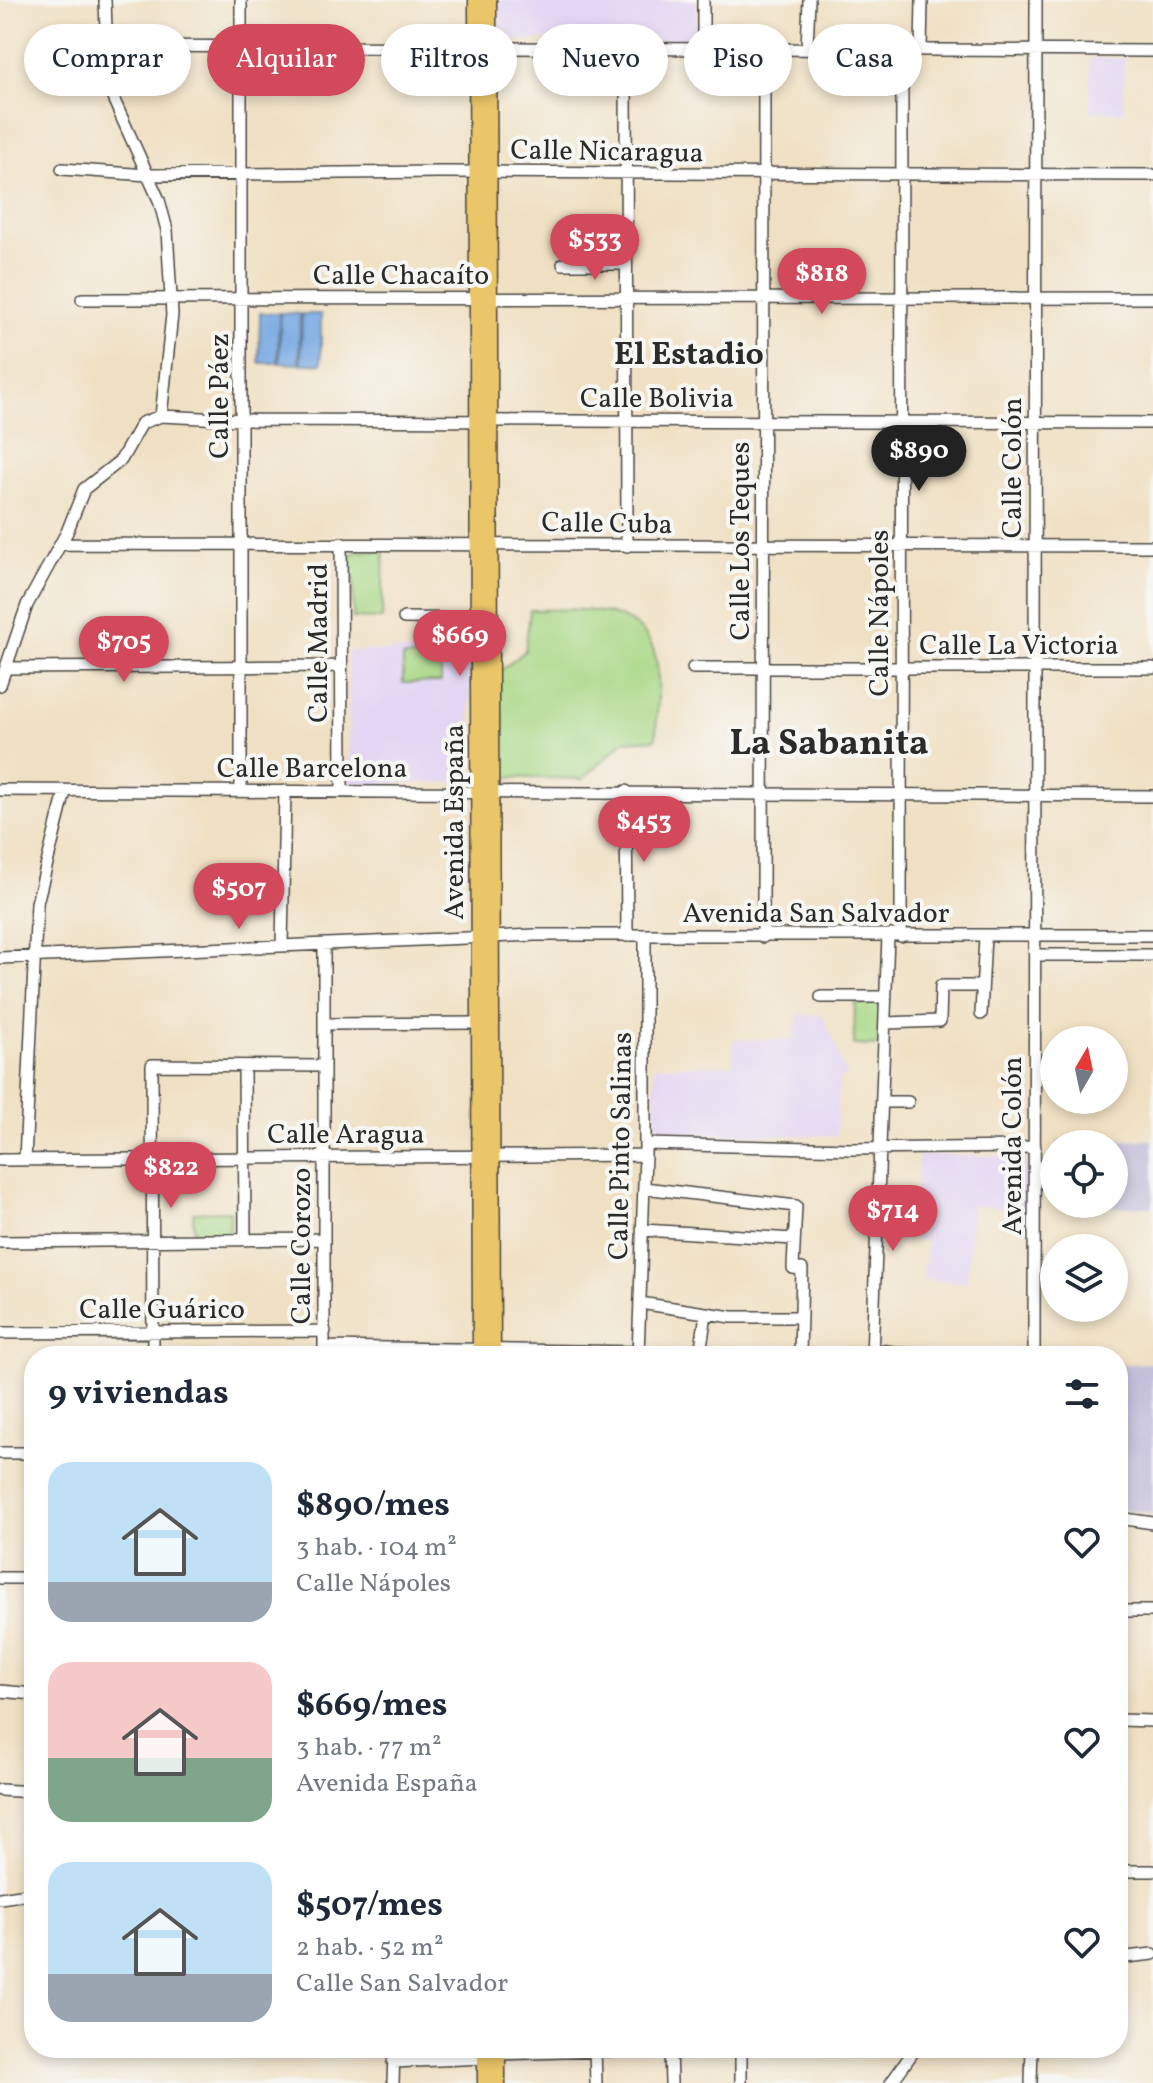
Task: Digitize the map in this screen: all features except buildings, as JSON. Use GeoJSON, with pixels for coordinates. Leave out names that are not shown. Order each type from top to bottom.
{"type":"FeatureCollection","features":[{"type":"Feature","properties":{"kind":"main road","name":"Avenida España"},"geometry":{"type":"LineString","coordinates":[[476,0],[480,24]]}},
{"type":"Feature","properties":{"kind":"main road","name":"Avenida España"},"geometry":{"type":"LineString","coordinates":[[486,24],[489,0]]}},
{"type":"Feature","properties":{"kind":"main road","name":"Avenida España"},"geometry":{"type":"LineString","coordinates":[[483,96],[486,1346]]}},
{"type":"Feature","properties":{"kind":"main road","name":"Avenida España"},"geometry":{"type":"LineString","coordinates":[[485,544],[478,619],[485,791]]}},
{"type":"Feature","properties":{"kind":"main road","name":"Avenida España"},"geometry":{"type":"LineString","coordinates":[[486,937],[479,1023],[486,1157]]}},
{"type":"Feature","properties":{"kind":"main road"},"geometry":{"type":"LineString","coordinates":[[485,2083],[490,2058]]}},
{"type":"Feature","properties":{"kind":"main road"},"geometry":{"type":"LineString","coordinates":[[492,2058],[498,2083]]}},
{"type":"Feature","properties":{"kind":"street"},"geometry":{"type":"LineString","coordinates":[[105,0],[105,24]]}},
{"type":"Feature","properties":{"kind":"street","name":"Calle Páez"},"geometry":{"type":"LineString","coordinates":[[241,0],[241,24]]}},
{"type":"Feature","properties":{"kind":"street"},"geometry":{"type":"LineString","coordinates":[[703,0],[703,24]]}},
{"type":"Feature","properties":{"kind":"street"},"geometry":{"type":"LineString","coordinates":[[792,49],[807,49],[809,0]]}},
{"type":"Feature","properties":{"kind":"street"},"geometry":{"type":"LineString","coordinates":[[922,0],[922,24]]}},
{"type":"Feature","properties":{"kind":"street","name":"Calle Colón"},"geometry":{"type":"LineString","coordinates":[[1035,936],[1036,0]]}},
{"type":"Feature","properties":{"kind":"street"},"geometry":{"type":"LineString","coordinates":[[922,50],[1153,51]]}},
{"type":"Feature","properties":{"kind":"street"},"geometry":{"type":"LineString","coordinates":[[0,685],[27,605],[61,544],[87,485],[121,460],[142,423],[161,416],[173,297],[167,230],[148,175],[112,96]]}},
{"type":"Feature","properties":{"kind":"street","name":"Calle Páez"},"geometry":{"type":"LineString","coordinates":[[241,96],[241,791]]}},
{"type":"Feature","properties":{"kind":"street"},"geometry":{"type":"LineString","coordinates":[[626,96],[627,546]]}},
{"type":"Feature","properties":{"kind":"street","name":"Calle Los Teques"},"geometry":{"type":"LineString","coordinates":[[763,937],[764,96]]}},
{"type":"Feature","properties":{"kind":"street","name":"Calle Nápoles"},"geometry":{"type":"LineString","coordinates":[[901,936],[902,96]]}},
{"type":"Feature","properties":{"kind":"street","name":"Calle Nicaragua"},"geometry":{"type":"LineString","coordinates":[[62,169],[148,175],[1153,175]]}},
{"type":"Feature","properties":{"kind":"street"},"geometry":{"type":"LineString","coordinates":[[563,264],[626,264]]}},
{"type":"Feature","properties":{"kind":"street","name":"Calle Chacaíto"},"geometry":{"type":"LineString","coordinates":[[82,299],[1153,298]]}},
{"type":"Feature","properties":{"kind":"street","name":"Calle Bolivia"},"geometry":{"type":"LineString","coordinates":[[161,416],[242,420],[1153,423]]}},
{"type":"Feature","properties":{"kind":"street","name":"Calle Madrid"},"geometry":{"type":"LineString","coordinates":[[341,543],[342,791]]}},
{"type":"Feature","properties":{"kind":"street","name":"Calle Cuba"},"geometry":{"type":"LineString","coordinates":[[61,544],[1153,546]]}},
{"type":"Feature","properties":{"kind":"street"},"geometry":{"type":"LineString","coordinates":[[404,618],[478,619]]}},
{"type":"Feature","properties":{"kind":"street"},"geometry":{"type":"LineString","coordinates":[[7,668],[341,666]]}},
{"type":"Feature","properties":{"kind":"street","name":"Calle La Victoria"},"geometry":{"type":"LineString","coordinates":[[693,668],[1153,668]]}},
{"type":"Feature","properties":{"kind":"street","name":"Calle Barcelona"},"geometry":{"type":"LineString","coordinates":[[0,790],[1153,796]]}},
{"type":"Feature","properties":{"kind":"street"},"geometry":{"type":"LineString","coordinates":[[282,946],[285,791]]}},
{"type":"Feature","properties":{"kind":"street"},"geometry":{"type":"LineString","coordinates":[[626,791],[627,936]]}},
{"type":"Feature","properties":{"kind":"street"},"geometry":{"type":"LineString","coordinates":[[25,1160],[40,887],[65,792]]}},
{"type":"Feature","properties":{"kind":"street","name":"Avenida San Salvador"},"geometry":{"type":"LineString","coordinates":[[0,958],[486,937],[1153,935]]}},
{"type":"Feature","properties":{"kind":"street","name":"Calle Pinto Salinas"},"geometry":{"type":"LineString","coordinates":[[638,1346],[645,1150],[645,936]]}},
{"type":"Feature","properties":{"kind":"street"},"geometry":{"type":"LineString","coordinates":[[872,1346],[888,936]]}},
{"type":"Feature","properties":{"kind":"street"},"geometry":{"type":"LineString","coordinates":[[981,1014],[985,936]]}},
{"type":"Feature","properties":{"kind":"street","name":"Avenida Colón"},"geometry":{"type":"LineString","coordinates":[[1034,1346],[1035,936]]}},
{"type":"Feature","properties":{"kind":"street","name":"Calle Corozo"},"geometry":{"type":"LineString","coordinates":[[324,944],[324,1346]]}},
{"type":"Feature","properties":{"kind":"street"},"geometry":{"type":"LineString","coordinates":[[1035,955],[1153,955]]}},
{"type":"Feature","properties":{"kind":"street"},"geometry":{"type":"LineString","coordinates":[[885,1023],[940,1021],[941,986],[982,986]]}},
{"type":"Feature","properties":{"kind":"street"},"geometry":{"type":"LineString","coordinates":[[821,997],[886,997]]}},
{"type":"Feature","properties":{"kind":"street"},"geometry":{"type":"LineString","coordinates":[[324,1024],[479,1023]]}},
{"type":"Feature","properties":{"kind":"street"},"geometry":{"type":"LineString","coordinates":[[153,1346],[152,1065],[324,1066]]}},
{"type":"Feature","properties":{"kind":"street"},"geometry":{"type":"LineString","coordinates":[[244,1066],[245,1240]]}},
{"type":"Feature","properties":{"kind":"street"},"geometry":{"type":"LineString","coordinates":[[882,1102],[908,1102]]}},
{"type":"Feature","properties":{"kind":"street","name":"Calle Aragua"},"geometry":{"type":"LineString","coordinates":[[0,1160],[486,1157],[645,1150],[1035,1147]]}},
{"type":"Feature","properties":{"kind":"street"},"geometry":{"type":"LineString","coordinates":[[644,1188],[796,1206],[793,1268],[802,1269],[800,1346]]}},
{"type":"Feature","properties":{"kind":"street"},"geometry":{"type":"LineString","coordinates":[[643,1230],[794,1239]]}},
{"type":"Feature","properties":{"kind":"street"},"geometry":{"type":"LineString","coordinates":[[0,1242],[324,1239]]}},
{"type":"Feature","properties":{"kind":"street"},"geometry":{"type":"LineString","coordinates":[[640,1303],[706,1314],[801,1317]]}},
{"type":"Feature","properties":{"kind":"street"},"geometry":{"type":"LineString","coordinates":[[701,1346],[706,1314]]}},
{"type":"Feature","properties":{"kind":"street","name":"Calle Guárico"},"geometry":{"type":"LineString","coordinates":[[0,1333],[325,1331]]}},
{"type":"Feature","properties":{"kind":"street"},"geometry":{"type":"LineString","coordinates":[[0,1453],[24,1453]]}},
{"type":"Feature","properties":{"kind":"street"},"geometry":{"type":"LineString","coordinates":[[1128,1519],[1153,1523]]}},
{"type":"Feature","properties":{"kind":"street"},"geometry":{"type":"LineString","coordinates":[[0,1578],[24,1578]]}},
{"type":"Feature","properties":{"kind":"street"},"geometry":{"type":"LineString","coordinates":[[1128,1611],[1153,1611]]}},
{"type":"Feature","properties":{"kind":"street"},"geometry":{"type":"LineString","coordinates":[[0,1691],[24,1693]]}},
{"type":"Feature","properties":{"kind":"street"},"geometry":{"type":"LineString","coordinates":[[1128,1720],[1153,1721]]}},
{"type":"Feature","properties":{"kind":"street"},"geometry":{"type":"LineString","coordinates":[[0,1790],[24,1791]]}},
{"type":"Feature","properties":{"kind":"street"},"geometry":{"type":"LineString","coordinates":[[1128,1871],[1153,1871]]}},
{"type":"Feature","properties":{"kind":"street"},"geometry":{"type":"LineString","coordinates":[[0,1898],[24,1894]]}},
{"type":"Feature","properties":{"kind":"street"},"geometry":{"type":"LineString","coordinates":[[1128,1957],[1153,1954]]}},
{"type":"Feature","properties":{"kind":"street"},"geometry":{"type":"LineString","coordinates":[[393,2058],[393,2083]]}},
{"type":"Feature","properties":{"kind":"street"},"geometry":{"type":"LineString","coordinates":[[393,2062],[432,2058]]}},
{"type":"Feature","properties":{"kind":"street"},"geometry":{"type":"LineString","coordinates":[[595,2058],[596,2083]]}},
{"type":"Feature","properties":{"kind":"street"},"geometry":{"type":"LineString","coordinates":[[670,2058],[671,2083]]}},
{"type":"Feature","properties":{"kind":"street"},"geometry":{"type":"LineString","coordinates":[[741,2058],[741,2083]]}},
{"type":"Feature","properties":{"kind":"street"},"geometry":{"type":"LineString","coordinates":[[891,2083],[909,2058]]}},
{"type":"Feature","properties":{"kind":"street"},"geometry":{"type":"LineString","coordinates":[[1031,2083],[1032,2058]]}},
{"type":"Feature","properties":{"kind":"shaded area"},"geometry":{"type":"Polygon","coordinates":[[[498,0],[696,0],[696,24],[684,24],[684,41],[668,41],[668,24],[533,24],[533,40],[517,40],[517,24],[498,24],[498,0]]]}},
{"type":"Feature","properties":{"kind":"shaded area"},"geometry":{"type":"Polygon","coordinates":[[[1090,58],[1124,58],[1124,112],[1090,112],[1090,58]]]}},
{"type":"Feature","properties":{"kind":"shaded area"},"geometry":{"type":"Polygon","coordinates":[[[348,651],[469,651],[471,779],[468,782],[354,784],[349,780],[348,651]]]}},
{"type":"Feature","properties":{"kind":"shaded area"},"geometry":{"type":"Polygon","coordinates":[[[798,1015],[823,1015],[847,1075],[839,1079],[836,1136],[656,1133],[654,1066],[733,1065],[734,1039],[793,1040],[798,1015]]]}},
{"type":"Feature","properties":{"kind":"shaded area"},"geometry":{"type":"Polygon","coordinates":[[[1128,1140],[1153,1140],[1153,1207],[1128,1207],[1128,1140]]]}},
{"type":"Feature","properties":{"kind":"shaded area"},"geometry":{"type":"Polygon","coordinates":[[[918,1155],[1024,1156],[1027,1160],[1026,1211],[972,1205],[967,1282],[923,1280],[926,1241],[914,1240],[918,1155]]]}},
{"type":"Feature","properties":{"kind":"shaded area"},"geometry":{"type":"Polygon","coordinates":[[[1153,1363],[1153,1514],[1128,1510],[1128,1364],[1153,1363]]]}},
{"type":"Feature","properties":{"kind":"green space"},"geometry":{"type":"Polygon","coordinates":[[[356,551],[384,552],[382,619],[353,618],[354,579],[348,579],[348,560],[356,551]]]}},
{"type":"Feature","properties":{"kind":"green space"},"geometry":{"type":"Polygon","coordinates":[[[530,610],[605,613],[637,627],[649,640],[656,659],[656,739],[624,741],[583,779],[497,777],[498,673],[525,651],[530,610]]]}},
{"type":"Feature","properties":{"kind":"green space"},"geometry":{"type":"Polygon","coordinates":[[[403,657],[441,657],[441,682],[403,683],[403,657]]]}},
{"type":"Feature","properties":{"kind":"green space"},"geometry":{"type":"Polygon","coordinates":[[[855,1003],[881,1004],[880,1046],[854,1045],[855,1003]]]}},
{"type":"Feature","properties":{"kind":"green space"},"geometry":{"type":"Polygon","coordinates":[[[230,1211],[230,1232],[194,1233],[193,1212],[230,1211]]]}},
{"type":"Feature","properties":{"kind":"water"},"geometry":{"type":"Polygon","coordinates":[[[260,313],[279,313],[278,363],[259,363],[260,313]]]}},
{"type":"Feature","properties":{"kind":"water"},"geometry":{"type":"Polygon","coordinates":[[[280,313],[300,314],[299,364],[280,363],[280,313]]]}},
{"type":"Feature","properties":{"kind":"water"},"geometry":{"type":"Polygon","coordinates":[[[302,314],[321,314],[321,364],[301,364],[302,314]]]}},
{"type":"Feature","properties":{"kind":"district","name":"El Estadio"},"geometry":{"type":"Point","coordinates":[689,353]}},
{"type":"Feature","properties":{"kind":"district","name":"La Sabanita"},"geometry":{"type":"Point","coordinates":[829,741]}}]}
